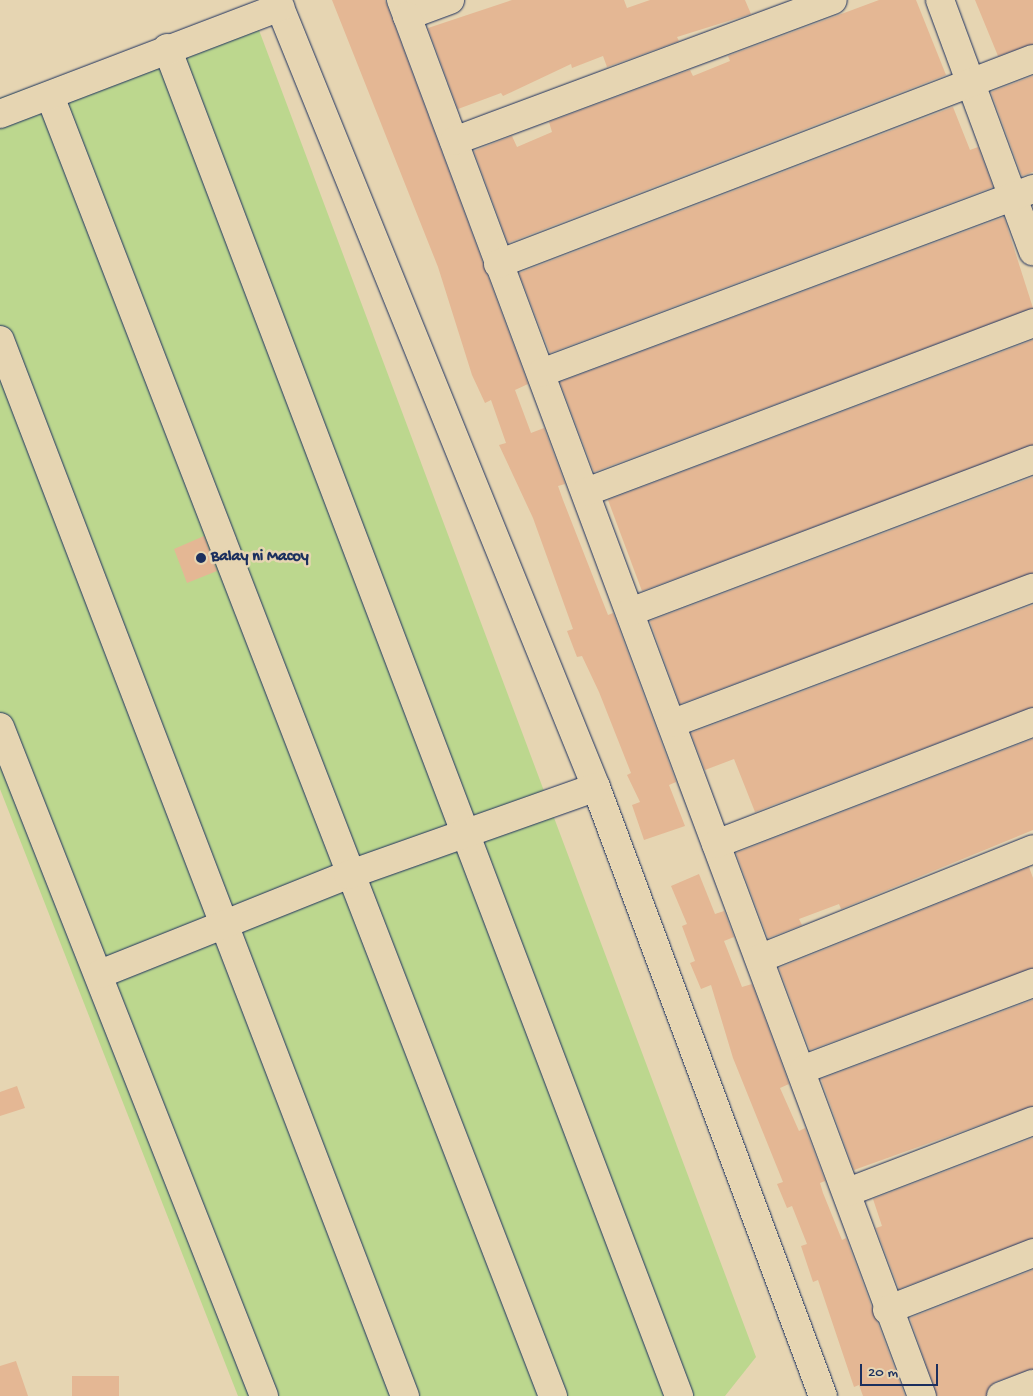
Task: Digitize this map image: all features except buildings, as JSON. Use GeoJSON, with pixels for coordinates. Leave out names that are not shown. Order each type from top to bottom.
{"type":"FeatureCollection","features":[{"type":"Feature","properties":{"kind":"street"},"geometry":{"type":"LineString","coordinates":[[450,0],[404,8],[498,264],[673,723],[716,844],[804,1069],[888,1310],[922,1396]]}},
{"type":"Feature","properties":{"kind":"street"},"geometry":{"type":"LineString","coordinates":[[454,141],[834,0]]}},
{"type":"Feature","properties":{"kind":"street"},"geometry":{"type":"LineString","coordinates":[[940,0],[968,83],[1022,193],[1033,251]]}},
{"type":"Feature","properties":{"kind":"street"},"geometry":{"type":"LineString","coordinates":[[0,114],[50,96],[279,4],[596,787],[823,1396]]}},
{"type":"Feature","properties":{"kind":"street"},"geometry":{"type":"LineString","coordinates":[[167,48],[462,833],[679,1396]]}},
{"type":"Feature","properties":{"kind":"street"},"geometry":{"type":"LineString","coordinates":[[498,264],[1033,59]]}},
{"type":"Feature","properties":{"kind":"street"},"geometry":{"type":"LineString","coordinates":[[50,96],[348,875],[553,1396]]}},
{"type":"Feature","properties":{"kind":"street"},"geometry":{"type":"LineString","coordinates":[[541,373],[1022,193]]}},
{"type":"Feature","properties":{"kind":"street"},"geometry":{"type":"LineString","coordinates":[[586,492],[1033,323]]}},
{"type":"Feature","properties":{"kind":"street"},"geometry":{"type":"LineString","coordinates":[[0,340],[405,1396]]}},
{"type":"Feature","properties":{"kind":"street"},"geometry":{"type":"LineString","coordinates":[[630,612],[1033,460]]}},
{"type":"Feature","properties":{"kind":"street"},"geometry":{"type":"LineString","coordinates":[[673,723],[1033,588]]}},
{"type":"Feature","properties":{"kind":"street"},"geometry":{"type":"LineString","coordinates":[[716,844],[1033,722]]}},
{"type":"Feature","properties":{"kind":"street"},"geometry":{"type":"LineString","coordinates":[[0,727],[100,974],[264,1396]]}},
{"type":"Feature","properties":{"kind":"street"},"geometry":{"type":"LineString","coordinates":[[100,974],[224,922],[348,875],[596,787]]}},
{"type":"Feature","properties":{"kind":"street"},"geometry":{"type":"LineString","coordinates":[[761,958],[1033,849]]}},
{"type":"Feature","properties":{"kind":"street"},"geometry":{"type":"LineString","coordinates":[[804,1069],[1033,983]]}},
{"type":"Feature","properties":{"kind":"street"},"geometry":{"type":"LineString","coordinates":[[848,1192],[1033,1121]]}},
{"type":"Feature","properties":{"kind":"street"},"geometry":{"type":"LineString","coordinates":[[888,1310],[1033,1254]]}},
{"type":"Feature","properties":{"kind":"street"},"geometry":{"type":"LineString","coordinates":[[1001,1396],[1033,1384]]}},
{"type":"Feature","properties":{"kind":"green space"},"geometry":{"type":"Polygon","coordinates":[[[250,6],[756,1357],[725,1396],[238,1396],[0,789],[0,98],[250,6]]]}},
{"type":"Feature","properties":{"kind":"place","name":"Balay ni Macoy"},"geometry":{"type":"Point","coordinates":[201,558]}}]}
